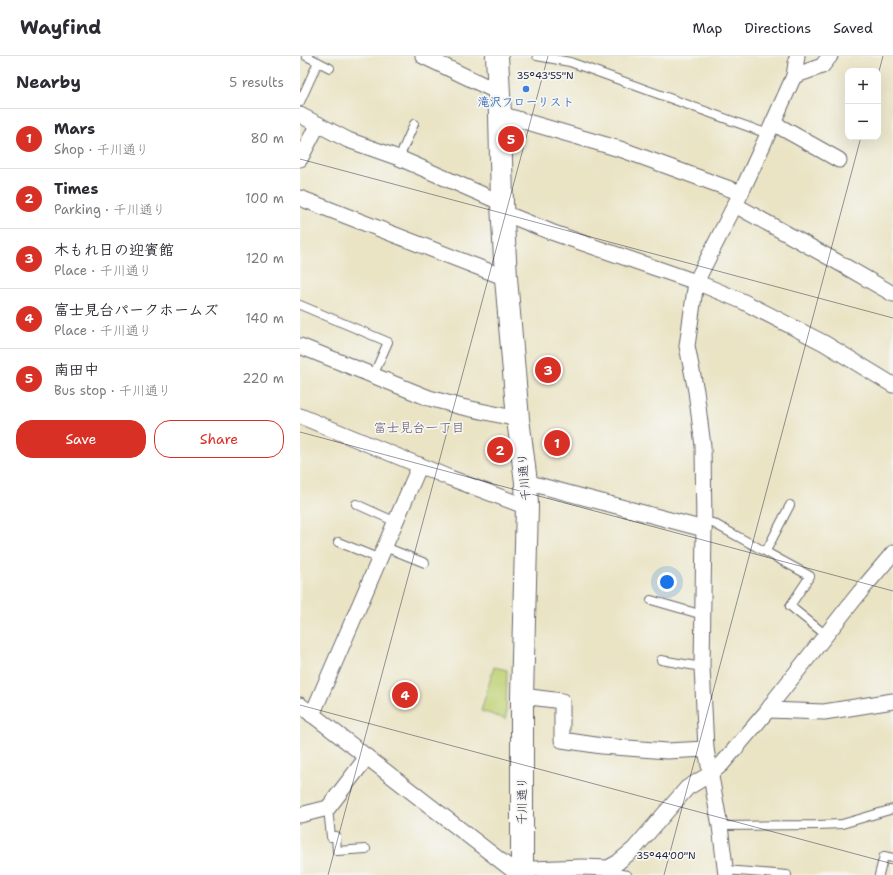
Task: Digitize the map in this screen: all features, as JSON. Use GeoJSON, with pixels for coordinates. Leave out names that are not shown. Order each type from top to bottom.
{"type":"FeatureCollection","features":[{"type":"Feature","properties":{"kind":"main road","name":"千川通り"},"geometry":{"type":"LineString","coordinates":[[497,56],[502,209],[506,278],[518,419],[526,482],[527,507],[522,696],[522,875]]}},
{"type":"Feature","properties":{"kind":"street"},"geometry":{"type":"LineString","coordinates":[[423,56],[498,92]]}},
{"type":"Feature","properties":{"kind":"street"},"geometry":{"type":"LineString","coordinates":[[726,872],[720,826],[706,749],[702,667],[704,526],[703,446],[696,391],[687,346],[696,282],[738,199],[771,128],[794,76],[797,56]]}},
{"type":"Feature","properties":{"kind":"street"},"geometry":{"type":"LineString","coordinates":[[794,76],[822,66],[830,56]]}},
{"type":"Feature","properties":{"kind":"street"},"geometry":{"type":"LineString","coordinates":[[500,114],[623,150],[738,199],[834,260],[893,294]]}},
{"type":"Feature","properties":{"kind":"street"},"geometry":{"type":"LineString","coordinates":[[300,115],[348,140],[399,158],[502,209],[514,217],[551,232],[696,282],[742,301],[824,343],[893,385]]}},
{"type":"Feature","properties":{"kind":"street"},"geometry":{"type":"LineString","coordinates":[[300,159],[318,124]]}},
{"type":"Feature","properties":{"kind":"street"},"geometry":{"type":"LineString","coordinates":[[771,128],[839,160]]}},
{"type":"Feature","properties":{"kind":"street"},"geometry":{"type":"LineString","coordinates":[[300,198],[506,278]]}},
{"type":"Feature","properties":{"kind":"street"},"geometry":{"type":"LineString","coordinates":[[300,346],[429,398],[518,419]]}},
{"type":"Feature","properties":{"kind":"street"},"geometry":{"type":"LineString","coordinates":[[300,416],[527,507]]}},
{"type":"Feature","properties":{"kind":"street"},"geometry":{"type":"LineString","coordinates":[[312,715],[420,465]]}},
{"type":"Feature","properties":{"kind":"street"},"geometry":{"type":"LineString","coordinates":[[526,482],[704,526]]}},
{"type":"Feature","properties":{"kind":"street"},"geometry":{"type":"LineString","coordinates":[[526,875],[533,869],[582,867],[608,868],[617,863],[634,849],[687,788],[710,774],[722,764],[768,710],[826,634],[893,553]]}},
{"type":"Feature","properties":{"kind":"street"},"geometry":{"type":"LineString","coordinates":[[522,696],[562,701],[562,740],[602,746],[667,751],[706,749]]}},
{"type":"Feature","properties":{"kind":"street"},"geometry":{"type":"LineString","coordinates":[[768,710],[824,712],[893,701]]}},
{"type":"Feature","properties":{"kind":"street"},"geometry":{"type":"LineString","coordinates":[[300,705],[519,875]]}},
{"type":"Feature","properties":{"kind":"street"},"geometry":{"type":"LineString","coordinates":[[300,815],[328,808],[367,757]]}},
{"type":"Feature","properties":{"kind":"lane"},"geometry":{"type":"LineString","coordinates":[[306,56],[330,68]]}},
{"type":"Feature","properties":{"kind":"lane"},"geometry":{"type":"LineString","coordinates":[[537,56],[570,62],[771,128]]}},
{"type":"Feature","properties":{"kind":"lane"},"geometry":{"type":"LineString","coordinates":[[300,102],[318,62]]}},
{"type":"Feature","properties":{"kind":"lane"},"geometry":{"type":"LineString","coordinates":[[399,158],[414,124]]}},
{"type":"Feature","properties":{"kind":"lane"},"geometry":{"type":"LineString","coordinates":[[300,305],[388,342],[373,376]]}},
{"type":"Feature","properties":{"kind":"lane"},"geometry":{"type":"LineString","coordinates":[[356,504],[396,522]]}},
{"type":"Feature","properties":{"kind":"lane"},"geometry":{"type":"LineString","coordinates":[[766,551],[790,505]]}},
{"type":"Feature","properties":{"kind":"lane"},"geometry":{"type":"LineString","coordinates":[[704,526],[713,523],[810,576],[790,606],[826,634]]}},
{"type":"Feature","properties":{"kind":"lane"},"geometry":{"type":"LineString","coordinates":[[338,542],[425,563]]}},
{"type":"Feature","properties":{"kind":"lane"},"geometry":{"type":"LineString","coordinates":[[651,600],[703,615]]}},
{"type":"Feature","properties":{"kind":"lane"},"geometry":{"type":"LineString","coordinates":[[661,660],[702,667]]}},
{"type":"Feature","properties":{"kind":"lane"},"geometry":{"type":"LineString","coordinates":[[328,808],[330,837],[336,836],[337,851],[366,849]]}},
{"type":"Feature","properties":{"kind":"lane"},"geometry":{"type":"LineString","coordinates":[[720,826],[817,826],[842,824],[893,809]]}},
{"type":"Feature","properties":{"kind":"lane"},"geometry":{"type":"LineString","coordinates":[[879,875],[884,856],[893,858]]}},
{"type":"Feature","properties":{"kind":"lane"},"geometry":{"type":"LineString","coordinates":[[608,868],[615,873],[627,875]]}},
{"type":"Feature","properties":{"kind":"lane"},"geometry":{"type":"LineString","coordinates":[[726,872],[787,875]]}},
{"type":"Feature","properties":{"kind":"green space"},"geometry":{"type":"Polygon","coordinates":[[[494,667],[507,670],[506,719],[481,711],[494,667]]]}},
{"type":"Feature","properties":{"kind":"place","name":"滝沢フローリスト"},"geometry":{"type":"Point","coordinates":[526,89]}},
{"type":"Feature","properties":{"kind":"place","name":"南田中"},"geometry":{"type":"Point","coordinates":[511,139]}},
{"type":"Feature","properties":{"kind":"place","name":"木もれ日の迎賓館"},"geometry":{"type":"Point","coordinates":[548,370]}},
{"type":"Feature","properties":{"kind":"place","name":"Mars"},"geometry":{"type":"Point","coordinates":[557,443]}},
{"type":"Feature","properties":{"kind":"place","name":"Times"},"geometry":{"type":"Point","coordinates":[500,450]}},
{"type":"Feature","properties":{"kind":"place","name":"富士見台パークホームズ"},"geometry":{"type":"Point","coordinates":[405,695]}},
{"type":"Feature","properties":{"kind":"district","name":"富士見台一丁目"},"geometry":{"type":"Point","coordinates":[419,427]}}]}
